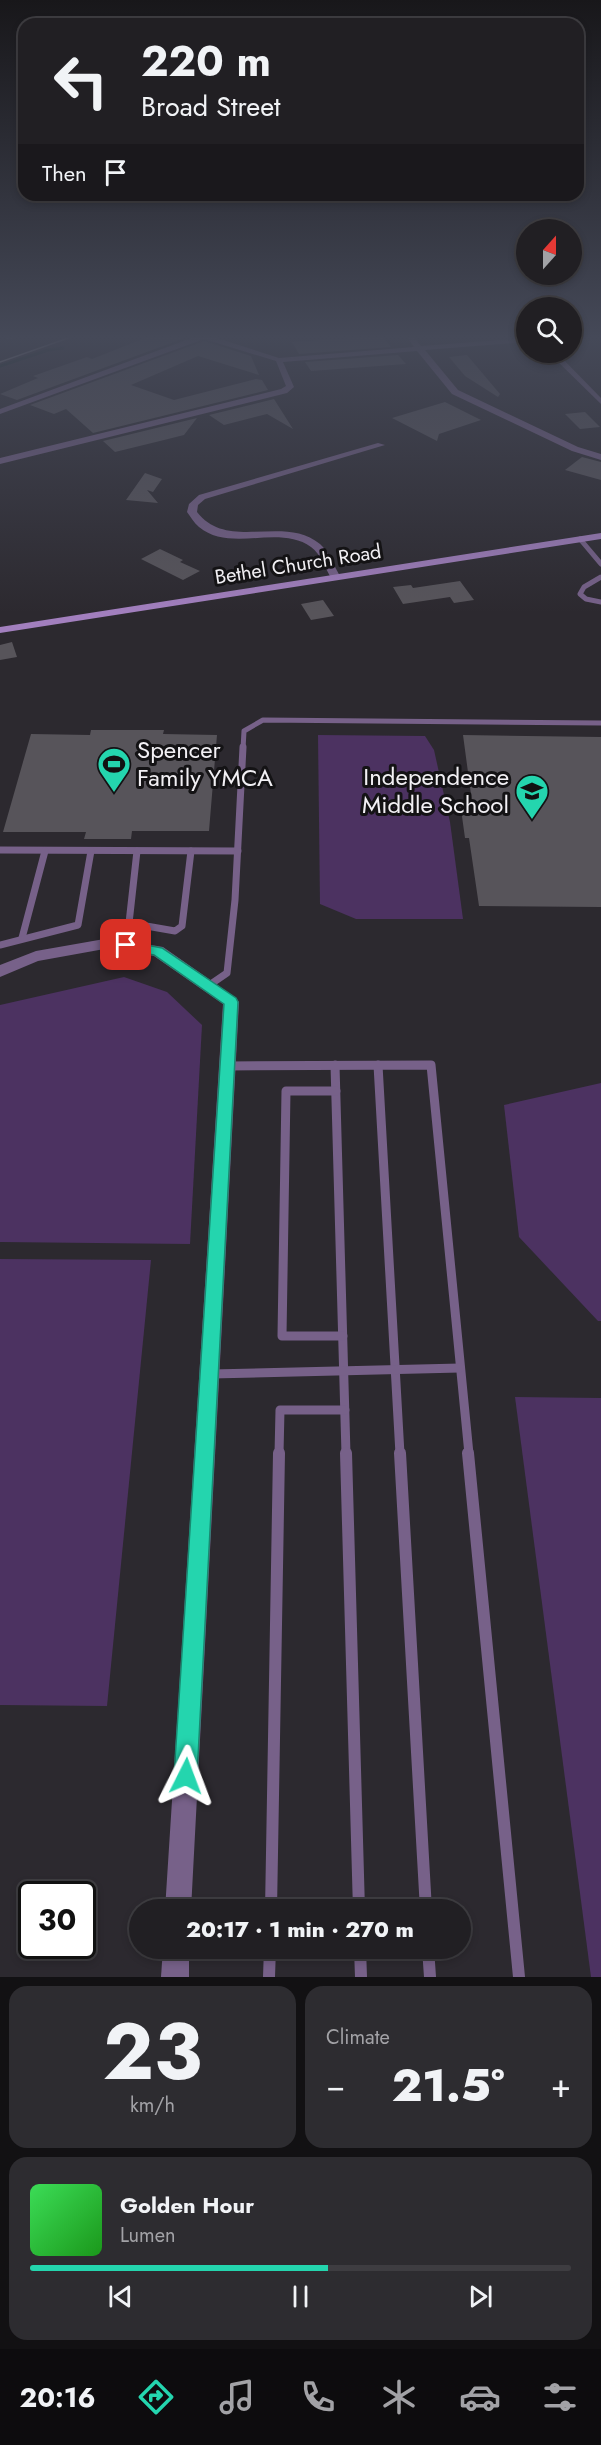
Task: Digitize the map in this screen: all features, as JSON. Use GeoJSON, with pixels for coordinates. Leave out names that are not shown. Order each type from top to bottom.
{"type":"FeatureCollection","features":[{"type":"Feature","properties":{"kind":"street"},"geometry":{"type":"LineString","coordinates":[[0,460],[131,428]]}},
{"type":"Feature","properties":{"kind":"street"},"geometry":{"type":"LineString","coordinates":[[531,428],[575,449],[601,457]]}},
{"type":"Feature","properties":{"kind":"street"},"geometry":{"type":"LineString","coordinates":[[335,576],[317,546],[309,541],[282,535],[236,535],[219,532],[196,521],[192,512],[194,504],[202,497],[381,445]]}},
{"type":"Feature","properties":{"kind":"street","name":"Bethel Church Road"},"geometry":{"type":"LineString","coordinates":[[0,630],[601,536]]}},
{"type":"Feature","properties":{"kind":"street"},"geometry":{"type":"LineString","coordinates":[[0,971],[36,956],[110,943],[158,951],[231,1002],[179,1899]]}},
{"type":"Feature","properties":{"kind":"street"},"geometry":{"type":"LineString","coordinates":[[175,1977],[176,1959]]}},
{"type":"Feature","properties":{"kind":"lane"},"geometry":{"type":"LineString","coordinates":[[580,539],[601,564]]}},
{"type":"Feature","properties":{"kind":"lane"},"geometry":{"type":"LineString","coordinates":[[601,577],[584,586],[580,594],[586,599],[601,602]]}},
{"type":"Feature","properties":{"kind":"lane"},"geometry":{"type":"LineString","coordinates":[[208,986],[228,973],[238,851],[244,731],[263,720],[601,723]]}},
{"type":"Feature","properties":{"kind":"lane"},"geometry":{"type":"LineString","coordinates":[[0,850],[238,851]]}},
{"type":"Feature","properties":{"kind":"lane"},"geometry":{"type":"LineString","coordinates":[[22,938],[45,850]]}},
{"type":"Feature","properties":{"kind":"lane"},"geometry":{"type":"LineString","coordinates":[[0,945],[78,925],[91,850]]}},
{"type":"Feature","properties":{"kind":"lane"},"geometry":{"type":"LineString","coordinates":[[137,850],[129,923],[175,931],[180,930],[182,926],[191,851]]}},
{"type":"Feature","properties":{"kind":"lane"},"geometry":{"type":"LineString","coordinates":[[335,1065],[359,1899]]}},
{"type":"Feature","properties":{"kind":"lane"},"geometry":{"type":"LineString","coordinates":[[378,1065],[425,1899]]}},
{"type":"Feature","properties":{"kind":"lane"},"geometry":{"type":"LineString","coordinates":[[227,1066],[431,1065],[519,1977]]}},
{"type":"Feature","properties":{"kind":"lane"},"geometry":{"type":"LineString","coordinates":[[336,1090],[286,1091],[282,1336],[343,1336]]}},
{"type":"Feature","properties":{"kind":"lane"},"geometry":{"type":"LineString","coordinates":[[209,1374],[460,1368]]}},
{"type":"Feature","properties":{"kind":"lane"},"geometry":{"type":"LineString","coordinates":[[270,1899],[280,1410],[345,1410]]}},
{"type":"Feature","properties":{"kind":"lane"},"geometry":{"type":"LineString","coordinates":[[269,1977],[270,1959]]}},
{"type":"Feature","properties":{"kind":"lane"},"geometry":{"type":"LineString","coordinates":[[360,1959],[361,1977]]}},
{"type":"Feature","properties":{"kind":"lane"},"geometry":{"type":"LineString","coordinates":[[429,1959],[430,1977]]}},
{"type":"Feature","properties":{"kind":"shaded area"},"geometry":{"type":"Polygon","coordinates":[[[318,735],[425,736],[434,750],[450,822],[463,919],[356,919],[320,904],[318,735]]]}},
{"type":"Feature","properties":{"kind":"shaded area"},"geometry":{"type":"Polygon","coordinates":[[[124,977],[167,992],[202,1025],[190,1244],[0,1242],[0,1005],[124,977]]]}},
{"type":"Feature","properties":{"kind":"shaded area"},"geometry":{"type":"Polygon","coordinates":[[[601,1083],[601,1321],[598,1321],[519,1237],[504,1105],[601,1083]]]}},
{"type":"Feature","properties":{"kind":"shaded area"},"geometry":{"type":"Polygon","coordinates":[[[0,1259],[151,1260],[107,1706],[0,1705],[0,1259]]]}},
{"type":"Feature","properties":{"kind":"shaded area"},"geometry":{"type":"Polygon","coordinates":[[[515,1397],[601,1398],[601,1977],[591,1977],[515,1397]]]}},
{"type":"Feature","properties":{"kind":"building"},"geometry":{"type":"Polygon","coordinates":[[[88,428],[112,428],[93,433],[88,428]]]}},
{"type":"Feature","properties":{"kind":"building"},"geometry":{"type":"Polygon","coordinates":[[[155,428],[189,428],[184,435],[115,452],[103,441],[155,428]]]}},
{"type":"Feature","properties":{"kind":"building"},"geometry":{"type":"Polygon","coordinates":[[[412,428],[456,428],[439,434],[437,441],[412,428]]]}},
{"type":"Feature","properties":{"kind":"building"},"geometry":{"type":"Polygon","coordinates":[[[582,457],[601,462],[601,480],[565,470],[582,457]]]}},
{"type":"Feature","properties":{"kind":"building"},"geometry":{"type":"Polygon","coordinates":[[[145,473],[162,479],[153,492],[147,490],[158,503],[126,500],[145,473]]]}},
{"type":"Feature","properties":{"kind":"building"},"geometry":{"type":"Polygon","coordinates":[[[160,549],[200,571],[183,580],[141,559],[160,549]]]}},
{"type":"Feature","properties":{"kind":"building"},"geometry":{"type":"Polygon","coordinates":[[[460,581],[474,600],[454,603],[450,597],[403,604],[393,587],[411,585],[413,588],[460,581]]]}},
{"type":"Feature","properties":{"kind":"building"},"geometry":{"type":"Polygon","coordinates":[[[323,600],[334,616],[311,620],[301,604],[323,600]]]}},
{"type":"Feature","properties":{"kind":"building"},"geometry":{"type":"Polygon","coordinates":[[[12,642],[17,657],[0,660],[0,645],[12,642]]]}},
{"type":"Feature","properties":{"kind":"building"},"geometry":{"type":"Polygon","coordinates":[[[91,730],[164,730],[163,734],[217,735],[209,831],[132,831],[131,839],[84,839],[86,832],[3,832],[31,734],[90,735],[91,730]]]}},
{"type":"Feature","properties":{"kind":"building","name":"Independence Middle School"},"geometry":{"type":"Polygon","coordinates":[[[463,735],[601,737],[601,907],[479,906],[469,838],[465,838],[460,802],[472,802],[463,735]]]}},
{"type":"Feature","properties":{"kind":"place","name":"Spencer Family YMCA"},"geometry":{"type":"Point","coordinates":[114,793]}},
{"type":"Feature","properties":{"kind":"place","name":"Independence Middle School"},"geometry":{"type":"Point","coordinates":[532,820]}},
{"type":"Feature","properties":{"kind":"route"},"geometry":{"type":"LineString","coordinates":[[126,945],[158,951],[231,1002],[186,1776]]}}]}
